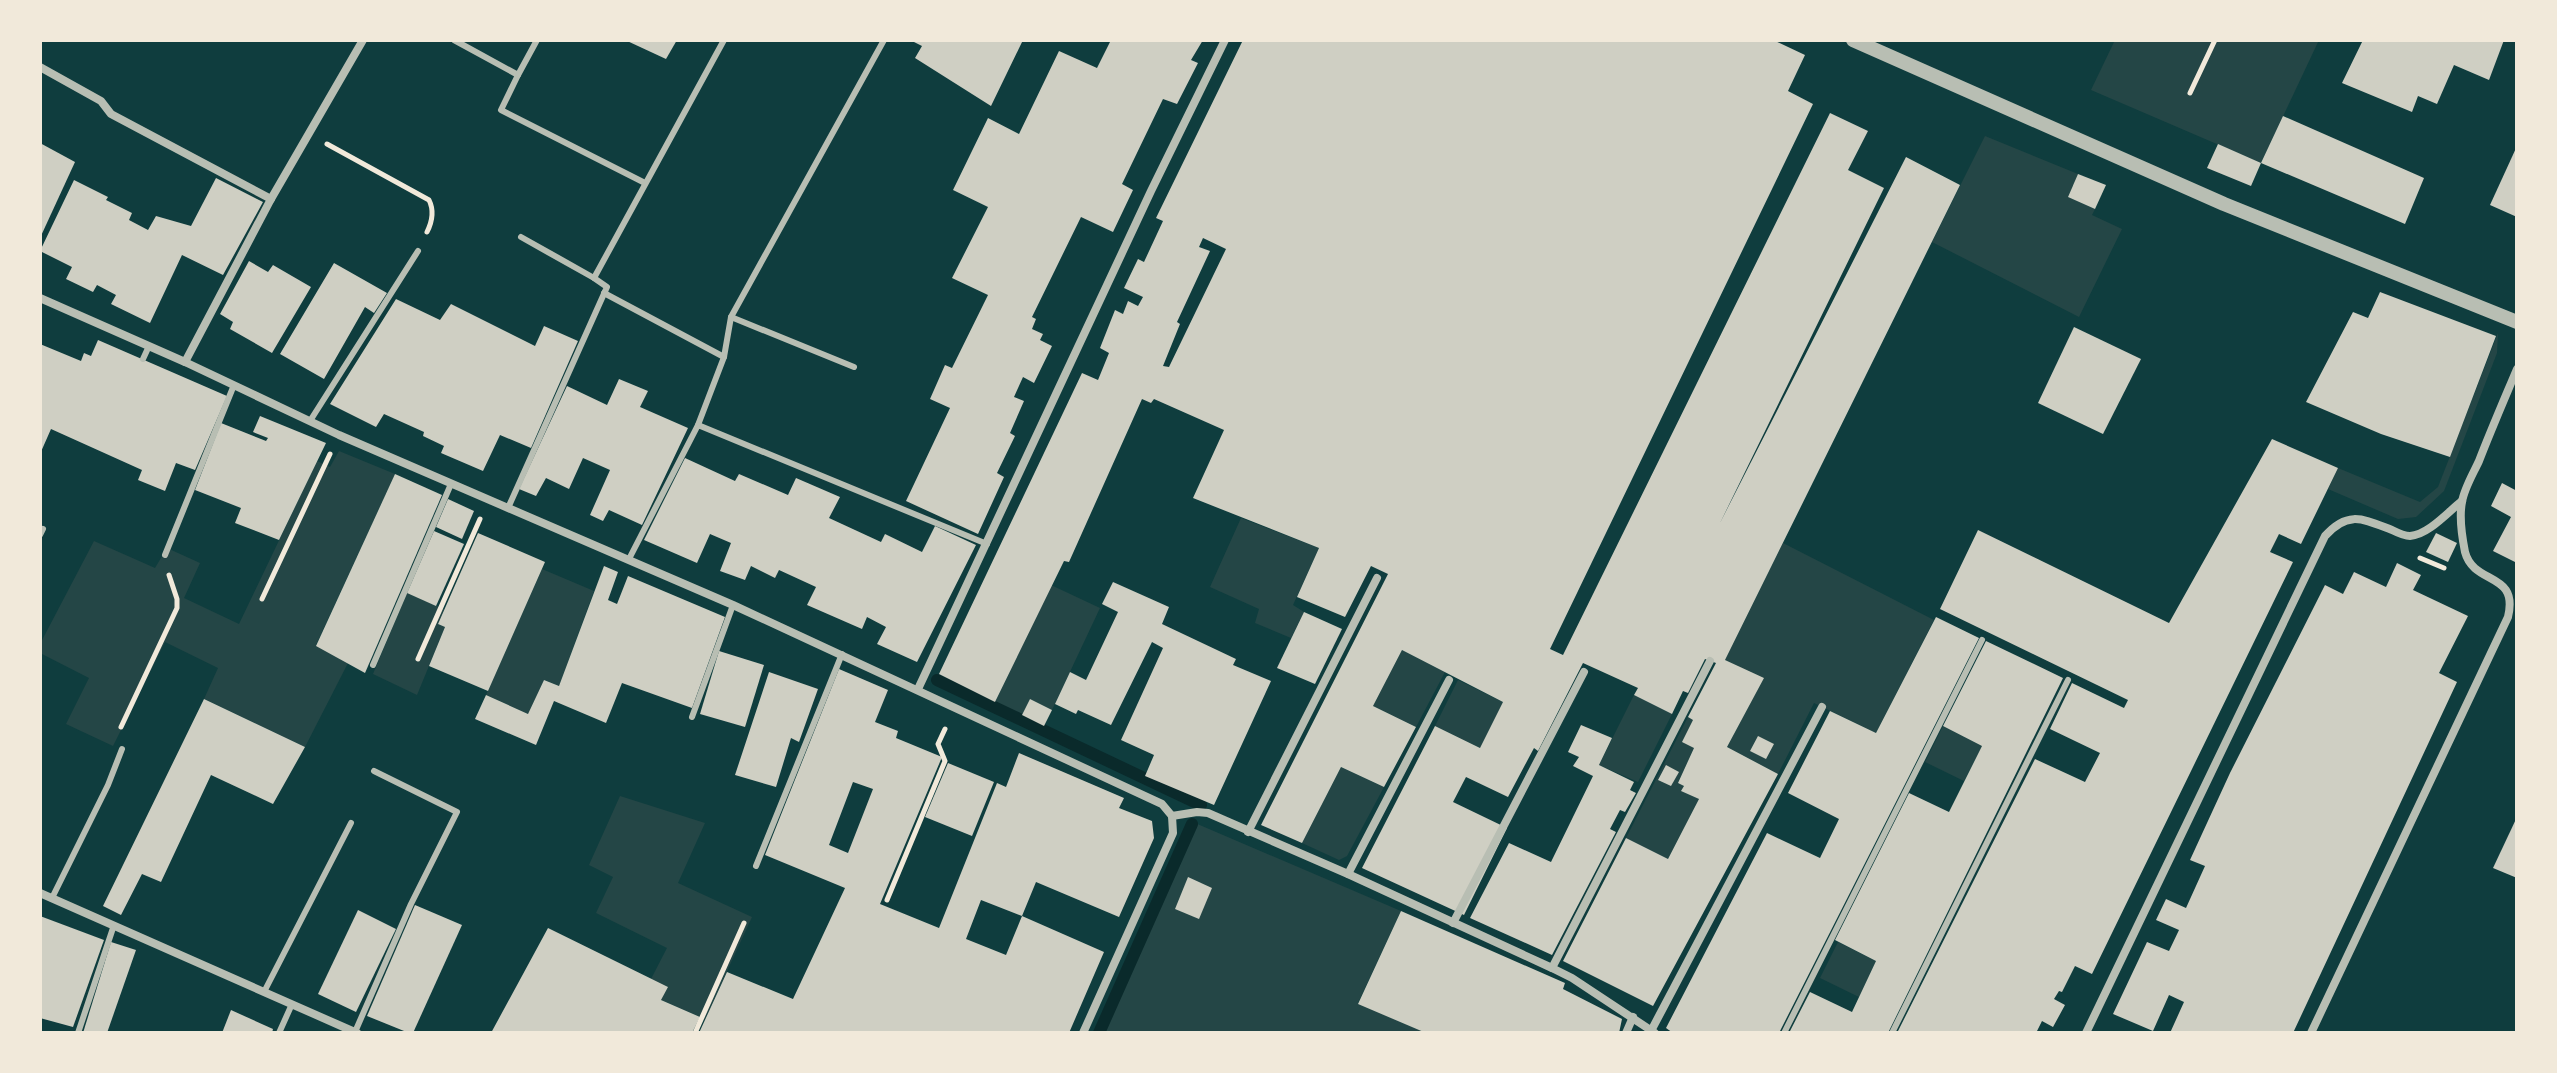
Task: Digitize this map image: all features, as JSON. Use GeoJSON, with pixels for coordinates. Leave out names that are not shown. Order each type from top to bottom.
{"type":"FeatureCollection","features":[{"type":"Feature","properties":{"kind":"street"},"geometry":{"type":"LineString","coordinates":[[185,362],[271,199],[363,40]]}},
{"type":"Feature","properties":{"kind":"street"},"geometry":{"type":"LineString","coordinates":[[918,689],[1225,40]]}},
{"type":"Feature","properties":{"kind":"street"},"geometry":{"type":"LineString","coordinates":[[1853,40],[2224,204],[2517,322]]}},
{"type":"Feature","properties":{"kind":"street"},"geometry":{"type":"LineString","coordinates":[[40,67],[101,101],[111,114],[271,199]]}},
{"type":"Feature","properties":{"kind":"street"},"geometry":{"type":"LineString","coordinates":[[40,298],[339,435],[842,654],[1162,804],[1172,816],[1173,833],[1083,1033]]}},
{"type":"Feature","properties":{"kind":"street"},"geometry":{"type":"LineString","coordinates":[[2311,1033],[2508,617],[2510,597],[2506,590],[2469,564],[2465,551],[2462,501],[2517,369]]}},
{"type":"Feature","properties":{"kind":"street"},"geometry":{"type":"LineString","coordinates":[[2086,1033],[2325,536],[2345,519],[2370,521],[2404,535],[2420,533],[2462,501]]}},
{"type":"Feature","properties":{"kind":"street"},"geometry":{"type":"LineString","coordinates":[[1248,832],[1377,578]]}},
{"type":"Feature","properties":{"kind":"street"},"geometry":{"type":"LineString","coordinates":[[1552,968],[1710,661]]}},
{"type":"Feature","properties":{"kind":"street"},"geometry":{"type":"LineString","coordinates":[[1453,923],[1584,672]]}},
{"type":"Feature","properties":{"kind":"street"},"geometry":{"type":"LineString","coordinates":[[1348,874],[1449,680]]}},
{"type":"Feature","properties":{"kind":"street"},"geometry":{"type":"LineString","coordinates":[[1172,816],[1208,813],[1348,874],[1572,978],[1653,1032],[1822,707]]}},
{"type":"Feature","properties":{"kind":"street"},"geometry":{"type":"LineString","coordinates":[[40,893],[356,1032]]}},
{"type":"Feature","properties":{"kind":"street"},"geometry":{"type":"LineString","coordinates":[[1626,1033],[1633,1017]]}},
{"type":"Feature","properties":{"kind":"lane"},"geometry":{"type":"LineString","coordinates":[[454,40],[518,75]]}},
{"type":"Feature","properties":{"kind":"lane"},"geometry":{"type":"LineString","coordinates":[[537,40],[501,110],[645,183]]}},
{"type":"Feature","properties":{"kind":"lane"},"geometry":{"type":"LineString","coordinates":[[594,278],[724,40]]}},
{"type":"Feature","properties":{"kind":"lane"},"geometry":{"type":"LineString","coordinates":[[629,559],[698,425],[724,357],[731,317],[884,40]]}},
{"type":"Feature","properties":{"kind":"lane"},"geometry":{"type":"LineString","coordinates":[[508,508],[607,287],[521,237]]}},
{"type":"Feature","properties":{"kind":"lane"},"geometry":{"type":"LineString","coordinates":[[310,421],[418,251]]}},
{"type":"Feature","properties":{"kind":"lane"},"geometry":{"type":"LineString","coordinates":[[604,293],[724,357]]}},
{"type":"Feature","properties":{"kind":"lane"},"geometry":{"type":"LineString","coordinates":[[731,317],[854,367]]}},
{"type":"Feature","properties":{"kind":"lane"},"geometry":{"type":"LineString","coordinates":[[143,359],[149,346]]}},
{"type":"Feature","properties":{"kind":"lane"},"geometry":{"type":"LineString","coordinates":[[165,555],[234,385]]}},
{"type":"Feature","properties":{"kind":"lane"},"geometry":{"type":"LineString","coordinates":[[698,425],[987,544]]}},
{"type":"Feature","properties":{"kind":"lane"},"geometry":{"type":"LineString","coordinates":[[373,665],[451,484]]}},
{"type":"Feature","properties":{"kind":"lane"},"geometry":{"type":"LineString","coordinates":[[692,717],[733,605]]}},
{"type":"Feature","properties":{"kind":"lane"},"geometry":{"type":"LineString","coordinates":[[1784,1033],[1982,640]]}},
{"type":"Feature","properties":{"kind":"lane"},"geometry":{"type":"LineString","coordinates":[[756,866],[842,654]]}},
{"type":"Feature","properties":{"kind":"lane"},"geometry":{"type":"LineString","coordinates":[[1892,1033],[2068,680]]}},
{"type":"Feature","properties":{"kind":"lane"},"geometry":{"type":"LineString","coordinates":[[52,898],[108,785],[122,749]]}},
{"type":"Feature","properties":{"kind":"lane"},"geometry":{"type":"LineString","coordinates":[[356,1032],[411,904],[457,812],[374,771]]}},
{"type":"Feature","properties":{"kind":"lane"},"geometry":{"type":"LineString","coordinates":[[264,992],[351,823]]}},
{"type":"Feature","properties":{"kind":"lane"},"geometry":{"type":"LineString","coordinates":[[78,1033],[114,925]]}},
{"type":"Feature","properties":{"kind":"lane"},"geometry":{"type":"LineString","coordinates":[[279,1033],[292,1004]]}},
{"type":"Feature","properties":{"kind":"path"},"geometry":{"type":"LineString","coordinates":[[2190,93],[2215,40]]}},
{"type":"Feature","properties":{"kind":"path"},"geometry":{"type":"LineString","coordinates":[[308,133],[429,200],[432,207],[430,225],[418,251]]}},
{"type":"Feature","properties":{"kind":"path"},"geometry":{"type":"LineString","coordinates":[[262,599],[339,435]]}},
{"type":"Feature","properties":{"kind":"path"},"geometry":{"type":"LineString","coordinates":[[418,659],[488,500]]}},
{"type":"Feature","properties":{"kind":"path"},"geometry":{"type":"LineString","coordinates":[[2404,535],[2416,556],[2453,572],[2476,570]]}},
{"type":"Feature","properties":{"kind":"path"},"geometry":{"type":"LineString","coordinates":[[122,749],[118,732],[177,608],[177,599],[164,563],[165,555]]}},
{"type":"Feature","properties":{"kind":"path"},"geometry":{"type":"LineString","coordinates":[[887,900],[945,761],[938,744],[956,706]]}},
{"type":"Feature","properties":{"kind":"path"},"geometry":{"type":"LineString","coordinates":[[695,1033],[744,923]]}},
{"type":"Feature","properties":{"kind":"shaded area"},"geometry":{"type":"Polygon","coordinates":[[[2115,40],[2319,40],[2261,163],[2091,90],[2115,40]]]}},
{"type":"Feature","properties":{"kind":"shaded area"},"geometry":{"type":"Polygon","coordinates":[[[1985,136],[2078,174],[2068,197],[2095,209],[2092,215],[2122,229],[2079,317],[1932,242],[1985,136]]]}},
{"type":"Feature","properties":{"kind":"shaded area"},"geometry":{"type":"Polygon","coordinates":[[[2498,333],[2497,353],[2444,491],[2416,517],[2398,519],[2328,489],[2338,468],[2420,502],[2438,487],[2498,333]]]}},
{"type":"Feature","properties":{"kind":"shaded area"},"geometry":{"type":"Polygon","coordinates":[[[339,451],[395,474],[316,645],[348,663],[305,747],[204,699],[218,668],[165,642],[113,746],[66,724],[89,678],[40,653],[40,644],[94,541],[155,568],[167,548],[200,563],[184,598],[239,624],[317,461],[330,467],[339,451]]]}},
{"type":"Feature","properties":{"kind":"shaded area"},"geometry":{"type":"Polygon","coordinates":[[[1241,518],[1319,548],[1293,605],[1304,612],[1291,638],[1255,623],[1259,609],[1210,587],[1241,518]]]}},
{"type":"Feature","properties":{"kind":"shaded area"},"geometry":{"type":"Polygon","coordinates":[[[1783,543],[1934,620],[1876,733],[1814,703],[1778,774],[1727,747],[1763,679],[1725,660],[1783,543]]]}},
{"type":"Feature","properties":{"kind":"shaded area"},"geometry":{"type":"Polygon","coordinates":[[[542,569],[594,591],[559,686],[544,680],[528,714],[486,695],[542,569]]]}},
{"type":"Feature","properties":{"kind":"shaded area"},"geometry":{"type":"Polygon","coordinates":[[[1051,585],[1100,608],[1052,710],[1030,699],[1022,715],[995,702],[1051,585]]]}},
{"type":"Feature","properties":{"kind":"shaded area"},"geometry":{"type":"Polygon","coordinates":[[[407,593],[444,609],[438,624],[445,627],[417,695],[373,674],[407,593]]]}},
{"type":"Feature","properties":{"kind":"shaded area"},"geometry":{"type":"Polygon","coordinates":[[[1402,650],[1445,672],[1416,727],[1373,706],[1402,650]]]}},
{"type":"Feature","properties":{"kind":"shaded area"},"geometry":{"type":"Polygon","coordinates":[[[1458,680],[1503,702],[1480,748],[1435,726],[1458,680]]]}},
{"type":"Feature","properties":{"kind":"shaded area"},"geometry":{"type":"Polygon","coordinates":[[[1634,695],[1672,714],[1638,782],[1599,765],[1634,695]]]}},
{"type":"Feature","properties":{"kind":"shaded area"},"geometry":{"type":"Polygon","coordinates":[[[1688,717],[1693,720],[1694,748],[1678,783],[1684,786],[1682,791],[1699,799],[1668,859],[1626,838],[1688,717]]]}},
{"type":"Feature","properties":{"kind":"shaded area"},"geometry":{"type":"Polygon","coordinates":[[[1943,726],[1982,746],[1964,781],[1925,762],[1943,726]]]}},
{"type":"Feature","properties":{"kind":"shaded area"},"geometry":{"type":"Polygon","coordinates":[[[1341,767],[1384,787],[1347,856],[1339,860],[1302,843],[1341,767]]]}},
{"type":"Feature","properties":{"kind":"shaded area"},"geometry":{"type":"Polygon","coordinates":[[[620,796],[705,823],[678,883],[752,917],[705,1019],[661,1000],[667,987],[651,979],[667,948],[596,913],[613,877],[589,865],[620,796]]]}},
{"type":"Feature","properties":{"kind":"shaded area"},"geometry":{"type":"Polygon","coordinates":[[[1195,823],[1401,911],[1358,1003],[1426,1033],[1103,1033],[1195,823]]]}},
{"type":"Feature","properties":{"kind":"shaded area"},"geometry":{"type":"Polygon","coordinates":[[[1838,942],[1876,961],[1859,997],[1820,978],[1838,942]]]}},
{"type":"Feature","properties":{"kind":"building"},"geometry":{"type":"Polygon","coordinates":[[[625,40],[677,40],[666,59],[625,40]]]}},
{"type":"Feature","properties":{"kind":"building"},"geometry":{"type":"Polygon","coordinates":[[[910,40],[1023,40],[991,106],[915,58],[922,46],[910,40]]]}},
{"type":"Feature","properties":{"kind":"building"},"geometry":{"type":"Polygon","coordinates":[[[1111,40],[1203,40],[1191,60],[1198,63],[1177,104],[1163,99],[1122,184],[1133,190],[1113,232],[1081,217],[1032,317],[1036,319],[1032,329],[1043,334],[1040,340],[1052,346],[1034,383],[1023,377],[1014,397],[1024,401],[1010,433],[1015,436],[997,473],[1004,477],[978,534],[906,501],[950,408],[930,399],[945,365],[952,368],[988,295],[952,278],[988,207],[953,190],[988,118],[1019,134],[1059,51],[1097,68],[1111,40]]]}},
{"type":"Feature","properties":{"kind":"building"},"geometry":{"type":"Polygon","coordinates":[[[1243,40],[1773,40],[1805,55],[1788,91],[1813,104],[1550,649],[1563,655],[1830,113],[1868,131],[1848,170],[1884,188],[1720,523],[1906,157],[1960,185],[1725,660],[1764,678],[1727,747],[1778,774],[1653,1006],[1563,961],[1626,838],[1668,859],[1699,799],[1681,791],[1684,786],[1678,783],[1694,748],[1682,742],[1693,720],[1688,717],[1716,663],[1705,659],[1688,693],[1683,691],[1672,714],[1634,695],[1638,688],[1583,663],[1538,751],[1534,748],[1508,797],[1466,777],[1453,802],[1507,828],[1464,915],[1362,868],[1435,726],[1480,748],[1503,702],[1402,650],[1373,706],[1416,727],[1384,787],[1341,767],[1302,843],[1261,825],[1388,574],[1371,566],[1345,617],[1297,597],[1319,548],[1193,498],[1224,430],[1154,399],[1151,403],[1142,399],[1069,562],[1064,561],[995,702],[939,674],[1082,373],[1098,380],[1109,353],[1100,348],[1115,310],[1123,314],[1128,301],[1138,306],[1143,297],[1124,288],[1138,259],[1144,262],[1163,221],[1156,218],[1243,40]],[[1203,238],[1199,247],[1210,251],[1177,322],[1180,324],[1163,366],[1169,367],[1226,249],[1203,238]]]}},
{"type":"Feature","properties":{"kind":"building"},"geometry":{"type":"Polygon","coordinates":[[[2363,40],[2504,40],[2489,80],[2454,65],[2437,104],[2418,96],[2412,112],[2342,83],[2363,40]]]}},
{"type":"Feature","properties":{"kind":"building"},"geometry":{"type":"Polygon","coordinates":[[[2283,116],[2424,178],[2405,224],[2261,163],[2283,116]]]}},
{"type":"Feature","properties":{"kind":"building"},"geometry":{"type":"Polygon","coordinates":[[[40,143],[75,162],[40,238],[40,143]]]}},
{"type":"Feature","properties":{"kind":"building"},"geometry":{"type":"Polygon","coordinates":[[[2218,144],[2261,163],[2251,186],[2207,168],[2218,144]]]}},
{"type":"Feature","properties":{"kind":"building"},"geometry":{"type":"Polygon","coordinates":[[[2517,146],[2517,217],[2490,205],[2517,146]]]}},
{"type":"Feature","properties":{"kind":"building"},"geometry":{"type":"Polygon","coordinates":[[[2078,174],[2106,185],[2095,209],[2068,197],[2078,174]]]}},
{"type":"Feature","properties":{"kind":"building"},"geometry":{"type":"Polygon","coordinates":[[[216,178],[263,202],[223,275],[182,255],[150,323],[111,304],[116,295],[97,285],[93,292],[66,279],[72,267],[40,251],[74,180],[132,213],[129,220],[148,230],[156,216],[191,226],[216,178]]]}},
{"type":"Feature","properties":{"kind":"building"},"geometry":{"type":"Polygon","coordinates":[[[249,261],[268,272],[273,265],[311,287],[272,353],[230,329],[233,322],[220,314],[249,261]]]}},
{"type":"Feature","properties":{"kind":"building"},"geometry":{"type":"Polygon","coordinates":[[[334,263],[387,293],[374,313],[365,307],[324,379],[280,354],[334,263]]]}},
{"type":"Feature","properties":{"kind":"building"},"geometry":{"type":"Polygon","coordinates":[[[2380,292],[2496,336],[2450,457],[2381,434],[2306,402],[2353,312],[2368,318],[2380,292]]]}},
{"type":"Feature","properties":{"kind":"building"},"geometry":{"type":"Polygon","coordinates":[[[396,299],[440,320],[451,304],[535,346],[544,326],[578,341],[531,448],[500,435],[483,471],[441,453],[444,446],[423,436],[424,432],[384,414],[376,427],[330,404],[396,299]]]}},
{"type":"Feature","properties":{"kind":"building"},"geometry":{"type":"Polygon","coordinates":[[[2074,327],[2141,359],[2103,434],[2038,403],[2074,327]]]}},
{"type":"Feature","properties":{"kind":"building"},"geometry":{"type":"Polygon","coordinates":[[[98,340],[227,396],[195,470],[176,463],[165,491],[138,480],[142,470],[51,429],[40,454],[40,344],[81,361],[84,353],[91,356],[98,340]]]}},
{"type":"Feature","properties":{"kind":"building"},"geometry":{"type":"Polygon","coordinates":[[[619,379],[648,391],[640,407],[688,428],[642,525],[609,510],[603,521],[590,515],[610,470],[583,458],[569,489],[546,478],[536,496],[519,489],[567,386],[607,405],[619,379]]]}},
{"type":"Feature","properties":{"kind":"building"},"geometry":{"type":"Polygon","coordinates":[[[260,416],[326,443],[279,540],[235,523],[241,508],[195,490],[221,423],[266,441],[268,438],[253,432],[260,416]]]}},
{"type":"Feature","properties":{"kind":"building"},"geometry":{"type":"Polygon","coordinates":[[[2272,439],[2338,468],[2301,544],[2279,534],[2270,552],[2293,562],[2092,974],[2075,966],[2062,992],[2059,991],[2054,999],[2065,1005],[2053,1027],[2042,1021],[2036,1033],[1897,1033],[2035,759],[2085,782],[2100,753],[2050,729],[2072,683],[2124,708],[2128,700],[1940,609],[1978,530],[2169,623],[2272,439]]]}},
{"type":"Feature","properties":{"kind":"building"},"geometry":{"type":"Polygon","coordinates":[[[685,458],[735,481],[739,474],[788,495],[796,478],[840,497],[829,518],[881,542],[885,534],[922,552],[935,526],[976,545],[917,662],[877,644],[886,627],[867,617],[862,629],[807,605],[816,587],[779,570],[775,578],[751,566],[745,580],[720,571],[731,543],[710,534],[697,563],[644,540],[685,458]]]}},
{"type":"Feature","properties":{"kind":"building"},"geometry":{"type":"Polygon","coordinates":[[[395,474],[442,495],[365,673],[316,646],[395,474]]]}},
{"type":"Feature","properties":{"kind":"building"},"geometry":{"type":"Polygon","coordinates":[[[2502,483],[2517,491],[2517,563],[2493,551],[2511,517],[2491,506],[2502,483]]]}},
{"type":"Feature","properties":{"kind":"building"},"geometry":{"type":"Polygon","coordinates":[[[448,499],[474,511],[462,539],[436,527],[448,499]]]}},
{"type":"Feature","properties":{"kind":"building"},"geometry":{"type":"Polygon","coordinates":[[[434,531],[464,544],[436,606],[407,593],[434,531]]]}},
{"type":"Feature","properties":{"kind":"building"},"geometry":{"type":"Polygon","coordinates":[[[478,533],[545,562],[488,691],[429,666],[445,627],[438,624],[478,533]]]}},
{"type":"Feature","properties":{"kind":"building"},"geometry":{"type":"Polygon","coordinates":[[[2436,533],[2457,543],[2448,562],[2426,552],[2436,533]]]}},
{"type":"Feature","properties":{"kind":"building"},"geometry":{"type":"Polygon","coordinates":[[[2397,563],[2421,575],[2413,590],[2468,616],[2439,673],[2457,682],[2293,1033],[2170,1033],[2184,1002],[2169,995],[2153,1031],[2113,1014],[2147,942],[2169,951],[2179,930],[2156,920],[2166,899],[2186,908],[2205,866],[2190,860],[2230,773],[2325,585],[2343,594],[2354,572],[2386,587],[2397,563]]]}},
{"type":"Feature","properties":{"kind":"building"},"geometry":{"type":"Polygon","coordinates":[[[604,566],[618,572],[608,600],[617,604],[628,576],[725,617],[692,708],[622,683],[606,723],[554,701],[536,745],[475,719],[486,695],[528,714],[544,680],[559,686],[604,566]]]}},
{"type":"Feature","properties":{"kind":"building"},"geometry":{"type":"Polygon","coordinates":[[[1113,582],[1169,607],[1162,624],[1236,659],[1233,665],[1271,681],[1214,805],[1145,776],[1154,755],[1121,740],[1163,648],[1152,642],[1111,725],[1078,710],[1076,714],[1055,704],[1070,672],[1086,680],[1118,612],[1102,604],[1113,582]]]}},
{"type":"Feature","properties":{"kind":"building"},"geometry":{"type":"Polygon","coordinates":[[[1304,612],[1342,629],[1315,684],[1277,668],[1304,612]]]}},
{"type":"Feature","properties":{"kind":"building"},"geometry":{"type":"Polygon","coordinates":[[[1936,617],[1979,638],[1779,1033],[1673,1033],[1666,1028],[1767,833],[1820,858],[1839,819],[1788,793],[1830,711],[1876,733],[1936,617]]]}},
{"type":"Feature","properties":{"kind":"building"},"geometry":{"type":"Polygon","coordinates":[[[1986,641],[2063,678],[1888,1033],[1789,1033],[1810,992],[1852,1012],[1876,961],[1835,940],[1909,793],[1949,812],[1982,746],[1943,726],[1986,641]]]}},
{"type":"Feature","properties":{"kind":"building"},"geometry":{"type":"Polygon","coordinates":[[[719,651],[764,665],[745,727],[700,714],[719,651]]]}},
{"type":"Feature","properties":{"kind":"building"},"geometry":{"type":"Polygon","coordinates":[[[839,669],[888,690],[875,722],[898,731],[896,738],[942,757],[880,904],[939,928],[997,783],[1006,787],[1019,753],[1124,798],[1119,808],[1152,821],[1154,838],[1119,917],[1036,882],[1022,916],[1104,952],[1069,1033],[699,1033],[727,972],[793,999],[845,888],[765,855],[839,669]],[[853,782],[829,845],[848,853],[873,789],[853,782]],[[981,900],[966,939],[1006,955],[1022,916],[981,900]]]}},
{"type":"Feature","properties":{"kind":"building"},"geometry":{"type":"Polygon","coordinates":[[[769,672],[818,689],[799,742],[791,738],[776,787],[735,775],[769,672]]]}},
{"type":"Feature","properties":{"kind":"building"},"geometry":{"type":"Polygon","coordinates":[[[204,699],[305,747],[273,804],[211,775],[161,882],[142,874],[121,915],[103,906],[204,699]]]}},
{"type":"Feature","properties":{"kind":"building"},"geometry":{"type":"Polygon","coordinates":[[[1030,699],[1052,710],[1044,726],[1022,715],[1030,699]]]}},
{"type":"Feature","properties":{"kind":"building"},"geometry":{"type":"Polygon","coordinates":[[[1581,725],[1612,738],[1599,765],[1634,782],[1630,790],[1636,793],[1625,812],[1620,810],[1610,829],[1616,832],[1552,955],[1470,918],[1509,843],[1551,862],[1593,776],[1573,766],[1579,757],[1568,752],[1581,725]]]}},
{"type":"Feature","properties":{"kind":"building"},"geometry":{"type":"Polygon","coordinates":[[[1758,736],[1774,744],[1766,759],[1750,751],[1758,736]]]}},
{"type":"Feature","properties":{"kind":"building"},"geometry":{"type":"Polygon","coordinates":[[[948,763],[994,782],[972,836],[925,817],[948,763]]]}},
{"type":"Feature","properties":{"kind":"building"},"geometry":{"type":"Polygon","coordinates":[[[1666,765],[1679,772],[1671,786],[1658,780],[1666,765]]]}},
{"type":"Feature","properties":{"kind":"building"},"geometry":{"type":"Polygon","coordinates":[[[2517,817],[2517,878],[2493,868],[2517,817]]]}},
{"type":"Feature","properties":{"kind":"building"},"geometry":{"type":"Polygon","coordinates":[[[1188,877],[1212,888],[1199,919],[1175,909],[1188,877]]]}},
{"type":"Feature","properties":{"kind":"building"},"geometry":{"type":"Polygon","coordinates":[[[415,905],[462,925],[413,1033],[409,1033],[367,1016],[415,905]]]}},
{"type":"Feature","properties":{"kind":"building"},"geometry":{"type":"Polygon","coordinates":[[[358,910],[396,929],[356,1012],[318,994],[358,910]]]}},
{"type":"Feature","properties":{"kind":"building"},"geometry":{"type":"Polygon","coordinates":[[[1401,911],[1565,983],[1563,989],[1622,1019],[1619,1033],[1426,1033],[1358,1004],[1401,911]]]}},
{"type":"Feature","properties":{"kind":"building"},"geometry":{"type":"Polygon","coordinates":[[[40,916],[104,940],[73,1027],[40,1018],[40,916]]]}},
{"type":"Feature","properties":{"kind":"building"},"geometry":{"type":"Polygon","coordinates":[[[548,928],[668,987],[661,1000],[700,1017],[692,1033],[491,1033],[548,928]]]}},
{"type":"Feature","properties":{"kind":"building"},"geometry":{"type":"Polygon","coordinates":[[[111,942],[136,950],[107,1033],[83,1033],[111,942]]]}},
{"type":"Feature","properties":{"kind":"building"},"geometry":{"type":"Polygon","coordinates":[[[231,1010],[273,1029],[272,1033],[222,1033],[231,1010]]]}},
{"type":"Feature","properties":{"kind":"waterway"},"geometry":{"type":"LineString","coordinates":[[937,680],[1201,805]]}},
{"type":"Feature","properties":{"kind":"waterway"},"geometry":{"type":"LineString","coordinates":[[1099,1033],[1192,824]]}}]}
